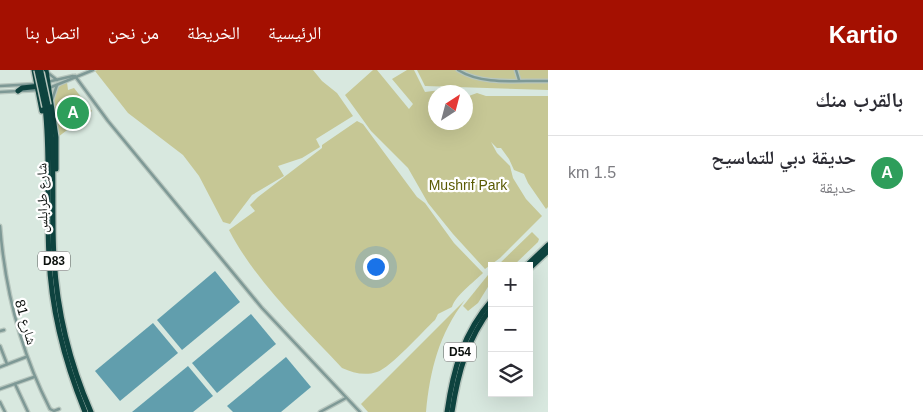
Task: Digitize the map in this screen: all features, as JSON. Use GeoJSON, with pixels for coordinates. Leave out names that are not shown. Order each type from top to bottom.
{"type":"FeatureCollection","features":[{"type":"Feature","properties":{"kind":"highway"},"geometry":{"type":"LineString","coordinates":[[36,70],[38,87],[45,105]]}},
{"type":"Feature","properties":{"kind":"highway","name":"شارع طرابلس"},"geometry":{"type":"LineString","coordinates":[[36,70],[45,105],[49,145],[57,293],[69,350],[91,412]]}},
{"type":"Feature","properties":{"kind":"highway"},"geometry":{"type":"LineString","coordinates":[[46,70],[52,100],[57,147],[51,194]]}},
{"type":"Feature","properties":{"kind":"highway"},"geometry":{"type":"LineString","coordinates":[[18,91],[49,85]]}},
{"type":"Feature","properties":{"kind":"highway","name":"شارع طرابلس"},"geometry":{"type":"LineString","coordinates":[[51,194],[49,256],[53,300],[63,346],[84,412]]}},
{"type":"Feature","properties":{"kind":"highway"},"geometry":{"type":"LineString","coordinates":[[530,262],[548,245]]}},
{"type":"Feature","properties":{"kind":"highway"},"geometry":{"type":"LineString","coordinates":[[533,265],[548,251]]}},
{"type":"Feature","properties":{"kind":"highway","name":"D54"},"geometry":{"type":"LineString","coordinates":[[447,412],[452,378],[461,348],[475,322],[488,305]]}},
{"type":"Feature","properties":{"kind":"highway","name":"D54"},"geometry":{"type":"LineString","coordinates":[[452,412],[456,383],[464,355],[475,331],[488,313]]}},
{"type":"Feature","properties":{"kind":"street"},"geometry":{"type":"LineString","coordinates":[[26,85],[33,79],[36,70]]}},
{"type":"Feature","properties":{"kind":"street"},"geometry":{"type":"LineString","coordinates":[[46,70],[51,78],[59,82]]}},
{"type":"Feature","properties":{"kind":"street"},"geometry":{"type":"LineString","coordinates":[[49,85],[93,70]]}},
{"type":"Feature","properties":{"kind":"street"},"geometry":{"type":"LineString","coordinates":[[458,70],[492,80],[548,81]]}},
{"type":"Feature","properties":{"kind":"street"},"geometry":{"type":"LineString","coordinates":[[516,70],[519,80]]}},
{"type":"Feature","properties":{"kind":"street"},"geometry":{"type":"LineString","coordinates":[[75,76],[108,121],[262,308],[360,412]]}},
{"type":"Feature","properties":{"kind":"street"},"geometry":{"type":"LineString","coordinates":[[49,85],[59,82]]}},
{"type":"Feature","properties":{"kind":"street"},"geometry":{"type":"LineString","coordinates":[[52,100],[54,90],[59,82]]}},
{"type":"Feature","properties":{"kind":"street"},"geometry":{"type":"LineString","coordinates":[[0,86],[26,85],[38,87]]}},
{"type":"Feature","properties":{"kind":"street"},"geometry":{"type":"LineString","coordinates":[[0,92],[27,90],[38,87]]}},
{"type":"Feature","properties":{"kind":"street"},"geometry":{"type":"LineString","coordinates":[[27,90],[37,94],[45,105]]}},
{"type":"Feature","properties":{"kind":"street","name":"شارع 81"},"geometry":{"type":"LineString","coordinates":[[0,226],[2,269],[26,357],[51,410],[59,409]]}},
{"type":"Feature","properties":{"kind":"street"},"geometry":{"type":"LineString","coordinates":[[0,331],[4,330]]}},
{"type":"Feature","properties":{"kind":"street"},"geometry":{"type":"LineString","coordinates":[[0,346],[7,364]]}},
{"type":"Feature","properties":{"kind":"street"},"geometry":{"type":"LineString","coordinates":[[0,367],[26,357]]}},
{"type":"Feature","properties":{"kind":"street"},"geometry":{"type":"LineString","coordinates":[[0,389],[34,377]]}},
{"type":"Feature","properties":{"kind":"street"},"geometry":{"type":"LineString","coordinates":[[14,384],[28,412]]}},
{"type":"Feature","properties":{"kind":"street"},"geometry":{"type":"LineString","coordinates":[[320,412],[346,398]]}},
{"type":"Feature","properties":{"kind":"street"},"geometry":{"type":"LineString","coordinates":[[0,402],[5,412]]}},
{"type":"Feature","properties":{"kind":"green space"},"geometry":{"type":"Polygon","coordinates":[[[313,70],[322,81],[337,93],[353,116],[316,139],[320,147],[302,158],[278,166],[284,176],[252,195],[230,224],[223,222],[199,176],[183,155],[128,113],[95,71],[313,70]]]}},
{"type":"Feature","properties":{"kind":"green space","name":"Mushrif Park"},"geometry":{"type":"Polygon","coordinates":[[[373,70],[377,70],[409,109],[413,104],[392,79],[407,70],[414,70],[425,92],[428,92],[428,130],[473,130],[473,94],[477,93],[486,96],[548,96],[548,207],[546,209],[524,174],[514,170],[501,148],[497,148],[491,142],[497,153],[510,166],[513,178],[526,199],[542,216],[500,258],[495,262],[488,262],[488,267],[485,269],[428,203],[408,168],[371,131],[345,95],[373,70]]]}},
{"type":"Feature","properties":{"kind":"green space"},"geometry":{"type":"Polygon","coordinates":[[[417,70],[548,70],[548,90],[473,88],[473,85],[425,86],[417,70]]]}},
{"type":"Feature","properties":{"kind":"green space"},"geometry":{"type":"Polygon","coordinates":[[[67,82],[68,90],[74,88],[92,111],[58,137],[54,97],[60,86],[67,82]]]}},
{"type":"Feature","properties":{"kind":"green space"},"geometry":{"type":"Polygon","coordinates":[[[357,121],[363,124],[454,243],[483,273],[461,294],[452,307],[438,314],[435,320],[398,357],[383,369],[368,374],[355,373],[342,368],[266,285],[252,267],[229,230],[255,211],[250,205],[258,197],[322,148],[322,145],[357,121]]]}},
{"type":"Feature","properties":{"kind":"green space"},"geometry":{"type":"Polygon","coordinates":[[[532,232],[539,239],[517,262],[501,262],[532,232]]]}},
{"type":"Feature","properties":{"kind":"green space"},"geometry":{"type":"Polygon","coordinates":[[[488,275],[488,287],[478,303],[468,311],[463,306],[488,275]]]}},
{"type":"Feature","properties":{"kind":"green space"},"geometry":{"type":"Polygon","coordinates":[[[465,300],[448,326],[437,353],[430,382],[426,412],[368,412],[361,404],[465,300]]]}},
{"type":"Feature","properties":{"kind":"water"},"geometry":{"type":"Polygon","coordinates":[[[215,271],[240,302],[182,350],[157,320],[215,271]]]}},
{"type":"Feature","properties":{"kind":"water"},"geometry":{"type":"Polygon","coordinates":[[[251,314],[276,344],[217,393],[192,363],[251,314]]]}},
{"type":"Feature","properties":{"kind":"water"},"geometry":{"type":"Polygon","coordinates":[[[153,323],[178,353],[120,401],[95,371],[153,323]]]}},
{"type":"Feature","properties":{"kind":"water"},"geometry":{"type":"Polygon","coordinates":[[[286,357],[311,387],[281,412],[233,412],[227,406],[286,357]]]}},
{"type":"Feature","properties":{"kind":"water"},"geometry":{"type":"Polygon","coordinates":[[[188,366],[213,396],[193,412],[132,412],[188,366]]]}},
{"type":"Feature","properties":{"kind":"place","name":"حديقة دبي للتماسيح"},"geometry":{"type":"Point","coordinates":[73,113]}}]}
